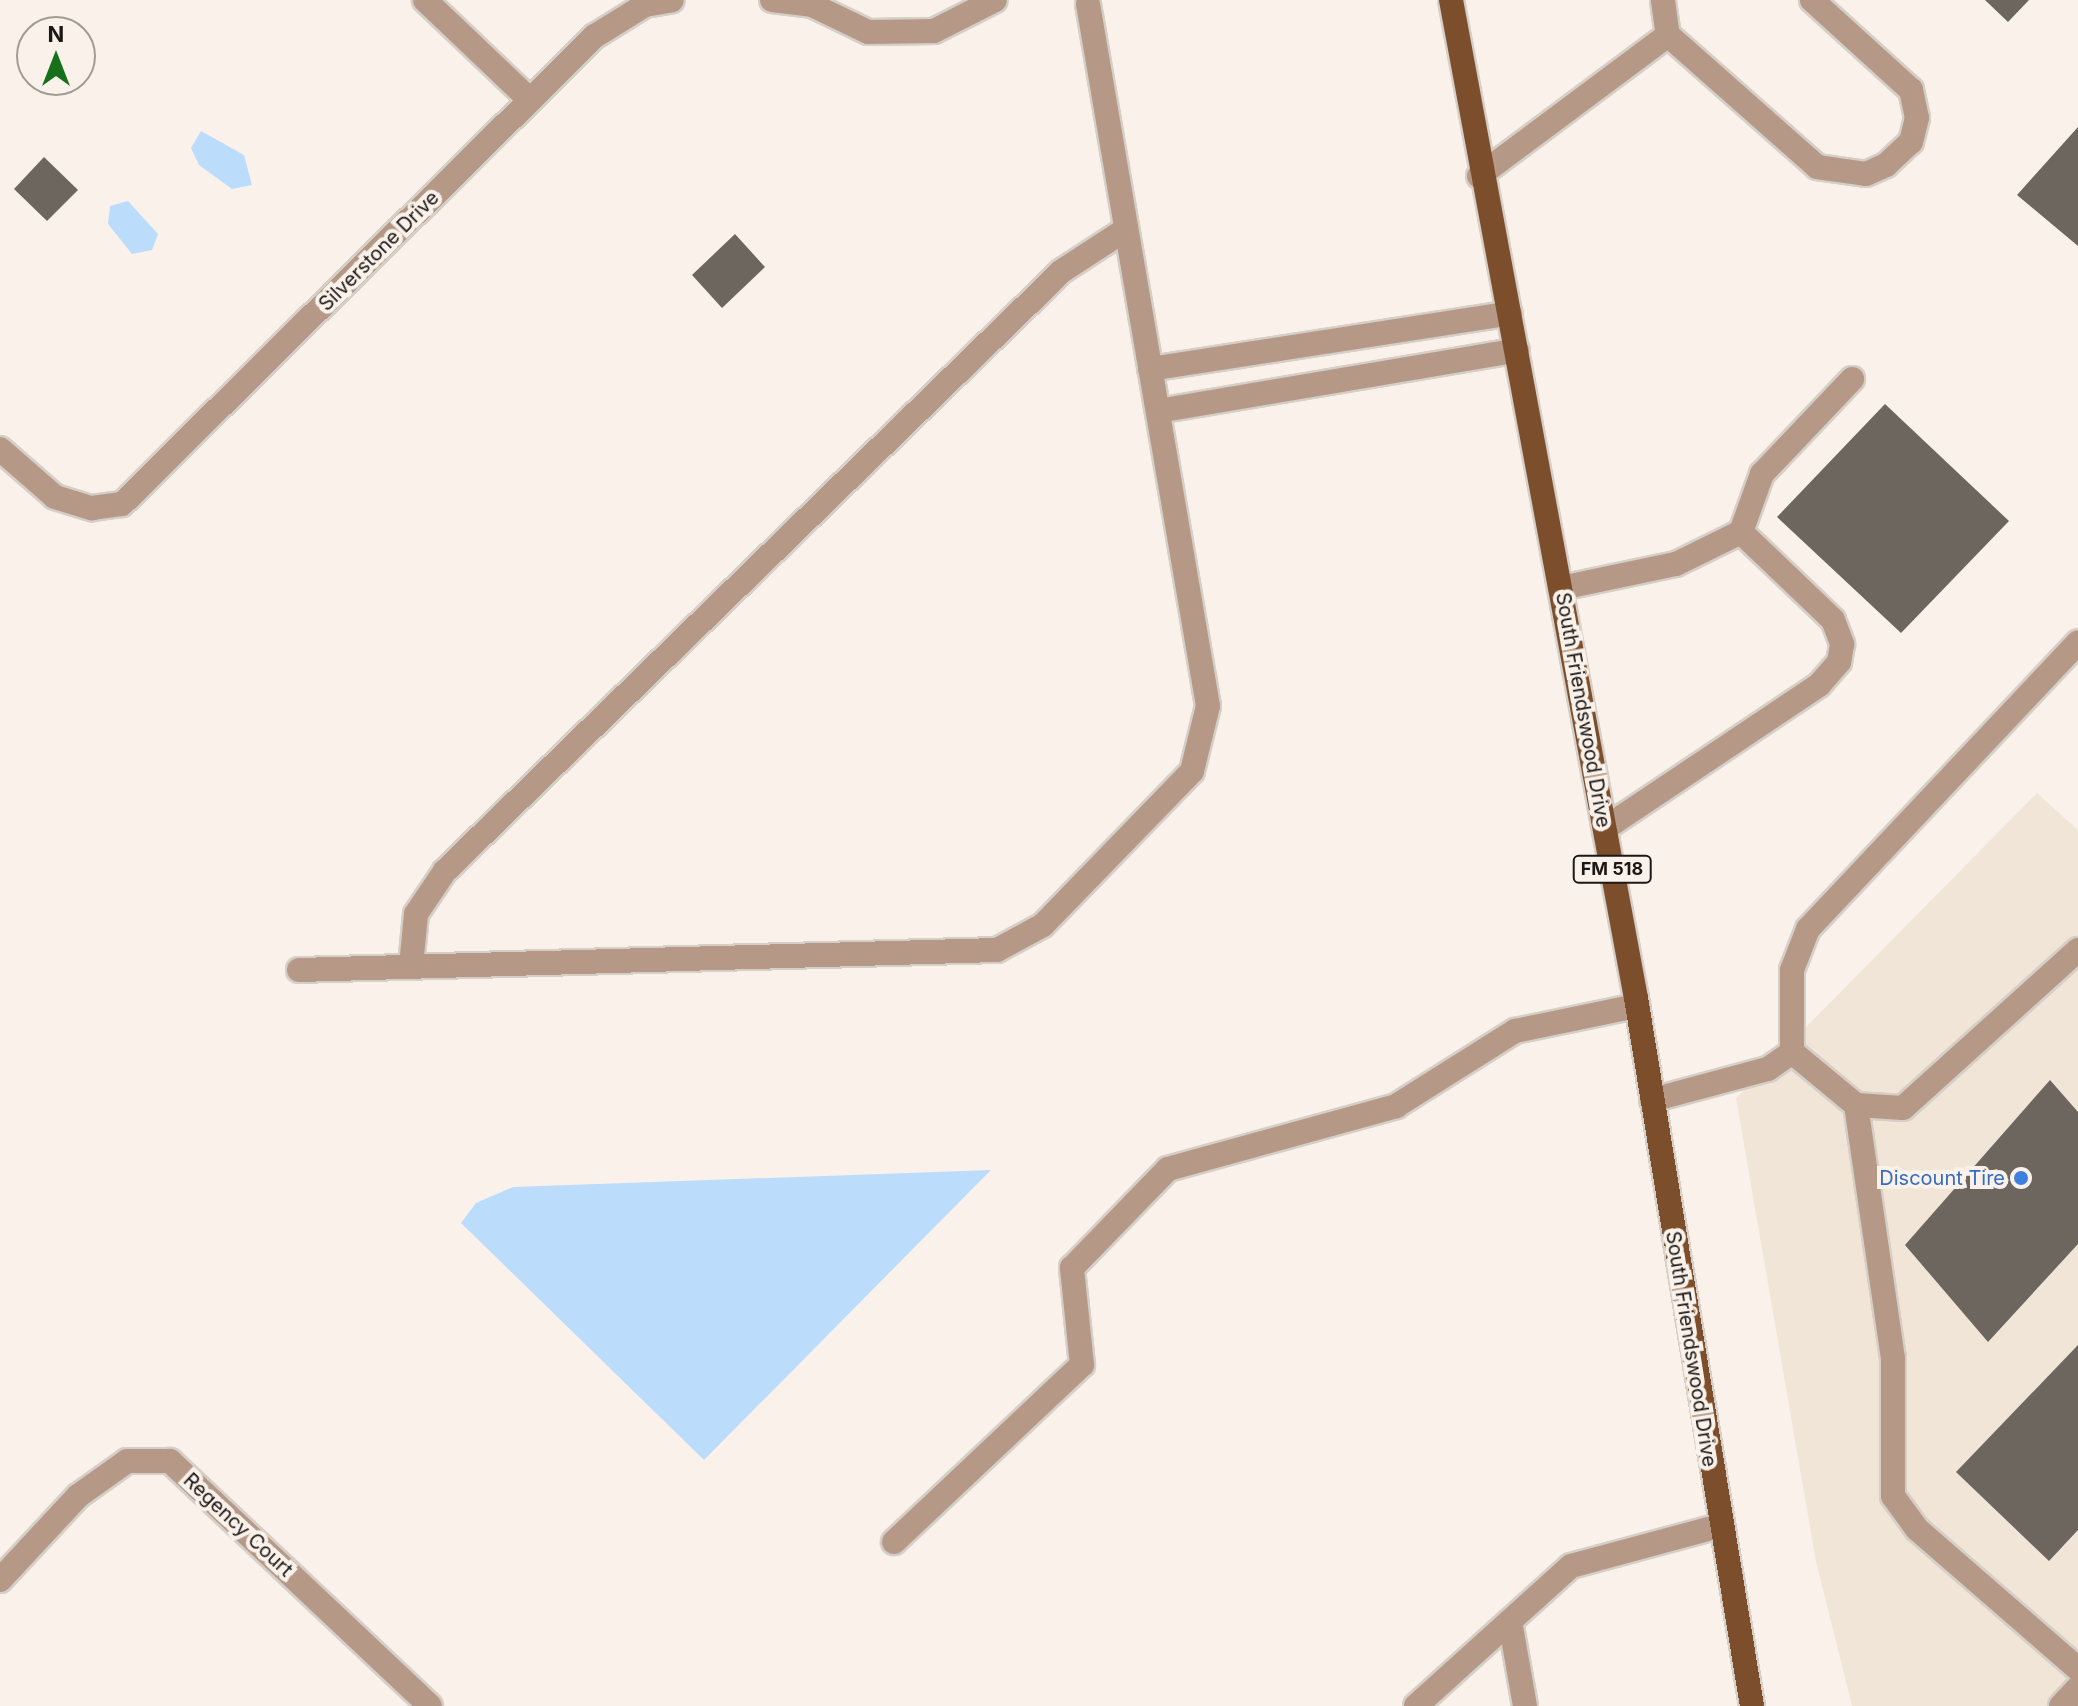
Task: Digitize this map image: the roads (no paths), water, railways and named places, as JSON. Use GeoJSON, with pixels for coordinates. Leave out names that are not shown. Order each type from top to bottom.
{"type":"FeatureCollection","features":[{"type":"Feature","properties":{"kind":"main road","name":"South Friendswood Drive"},"geometry":{"type":"LineString","coordinates":[[1451,0],[1479,176],[1510,313],[1637,1006],[1719,1526],[1752,1706]]}},
{"type":"Feature","properties":{"kind":"street"},"geometry":{"type":"LineString","coordinates":[[425,0],[530,100]]}},
{"type":"Feature","properties":{"kind":"street","name":"Silverstone Drive"},"geometry":{"type":"LineString","coordinates":[[0,449],[55,497],[92,508],[122,504],[595,36],[645,5],[672,0]]}},
{"type":"Feature","properties":{"kind":"street"},"geometry":{"type":"LineString","coordinates":[[772,0],[821,2],[868,32],[921,31],[995,0]]}},
{"type":"Feature","properties":{"kind":"street"},"geometry":{"type":"LineString","coordinates":[[1650,0],[1663,0],[1668,35],[1817,167],[1866,174],[1911,142],[1917,118],[1911,90],[1812,0]]}},
{"type":"Feature","properties":{"kind":"street"},"geometry":{"type":"LineString","coordinates":[[299,970],[997,950],[1043,925],[1192,771],[1207,735],[1208,706],[1088,4]]}},
{"type":"Feature","properties":{"kind":"street"},"geometry":{"type":"LineString","coordinates":[[1479,176],[1668,35]]}},
{"type":"Feature","properties":{"kind":"street"},"geometry":{"type":"LineString","coordinates":[[411,966],[416,914],[445,871],[1062,271],[1125,230]]}},
{"type":"Feature","properties":{"kind":"street"},"geometry":{"type":"LineString","coordinates":[[1150,369],[1510,313]]}},
{"type":"Feature","properties":{"kind":"street"},"geometry":{"type":"LineString","coordinates":[[1158,411],[1517,350]]}},
{"type":"Feature","properties":{"kind":"street"},"geometry":{"type":"LineString","coordinates":[[1561,588],[1676,564],[1741,532],[1762,474],[1852,379]]}},
{"type":"Feature","properties":{"kind":"street"},"geometry":{"type":"LineString","coordinates":[[1605,828],[1706,765],[1819,685],[1839,662],[1833,620],[1741,532]]}},
{"type":"Feature","properties":{"kind":"street"},"geometry":{"type":"LineString","coordinates":[[1792,1052],[1792,970],[1808,929],[2078,642]]}},
{"type":"Feature","properties":{"kind":"street"},"geometry":{"type":"LineString","coordinates":[[1792,1052],[1856,1105],[1903,1108],[2078,950]]}},
{"type":"Feature","properties":{"kind":"street"},"geometry":{"type":"LineString","coordinates":[[894,1542],[1082,1365],[1072,1268],[1168,1169],[1396,1106],[1515,1031],[1637,1006]]}},
{"type":"Feature","properties":{"kind":"street"},"geometry":{"type":"LineString","coordinates":[[1652,1100],[1768,1069],[1792,1052]]}},
{"type":"Feature","properties":{"kind":"street"},"geometry":{"type":"LineString","coordinates":[[1856,1105],[1893,1358],[1893,1496],[1917,1529],[2078,1669]]}},
{"type":"Feature","properties":{"kind":"street","name":"Regency Court"},"geometry":{"type":"LineString","coordinates":[[0,1580],[78,1496],[127,1461],[170,1461],[430,1706]]}},
{"type":"Feature","properties":{"kind":"street"},"geometry":{"type":"LineString","coordinates":[[1416,1706],[1571,1566],[1719,1526]]}},
{"type":"Feature","properties":{"kind":"street"},"geometry":{"type":"LineString","coordinates":[[1510,1621],[1525,1706]]}},
{"type":"Feature","properties":{"kind":"street"},"geometry":{"type":"LineString","coordinates":[[2061,1706],[2078,1688]]}},
{"type":"Feature","properties":{"kind":"water"},"geometry":{"type":"Polygon","coordinates":[[[201,131],[244,155],[252,185],[232,189],[199,165],[191,148],[201,131]]]}},
{"type":"Feature","properties":{"kind":"water"},"geometry":{"type":"Polygon","coordinates":[[[128,201],[158,234],[152,250],[132,254],[108,224],[110,206],[128,201]]]}},
{"type":"Feature","properties":{"kind":"water"},"geometry":{"type":"Polygon","coordinates":[[[991,1170],[704,1460],[461,1223],[476,1203],[513,1187],[991,1170]]]}},
{"type":"Feature","properties":{"kind":"place","name":"Discount Tire"},"geometry":{"type":"Point","coordinates":[2021,1178]}}]}
